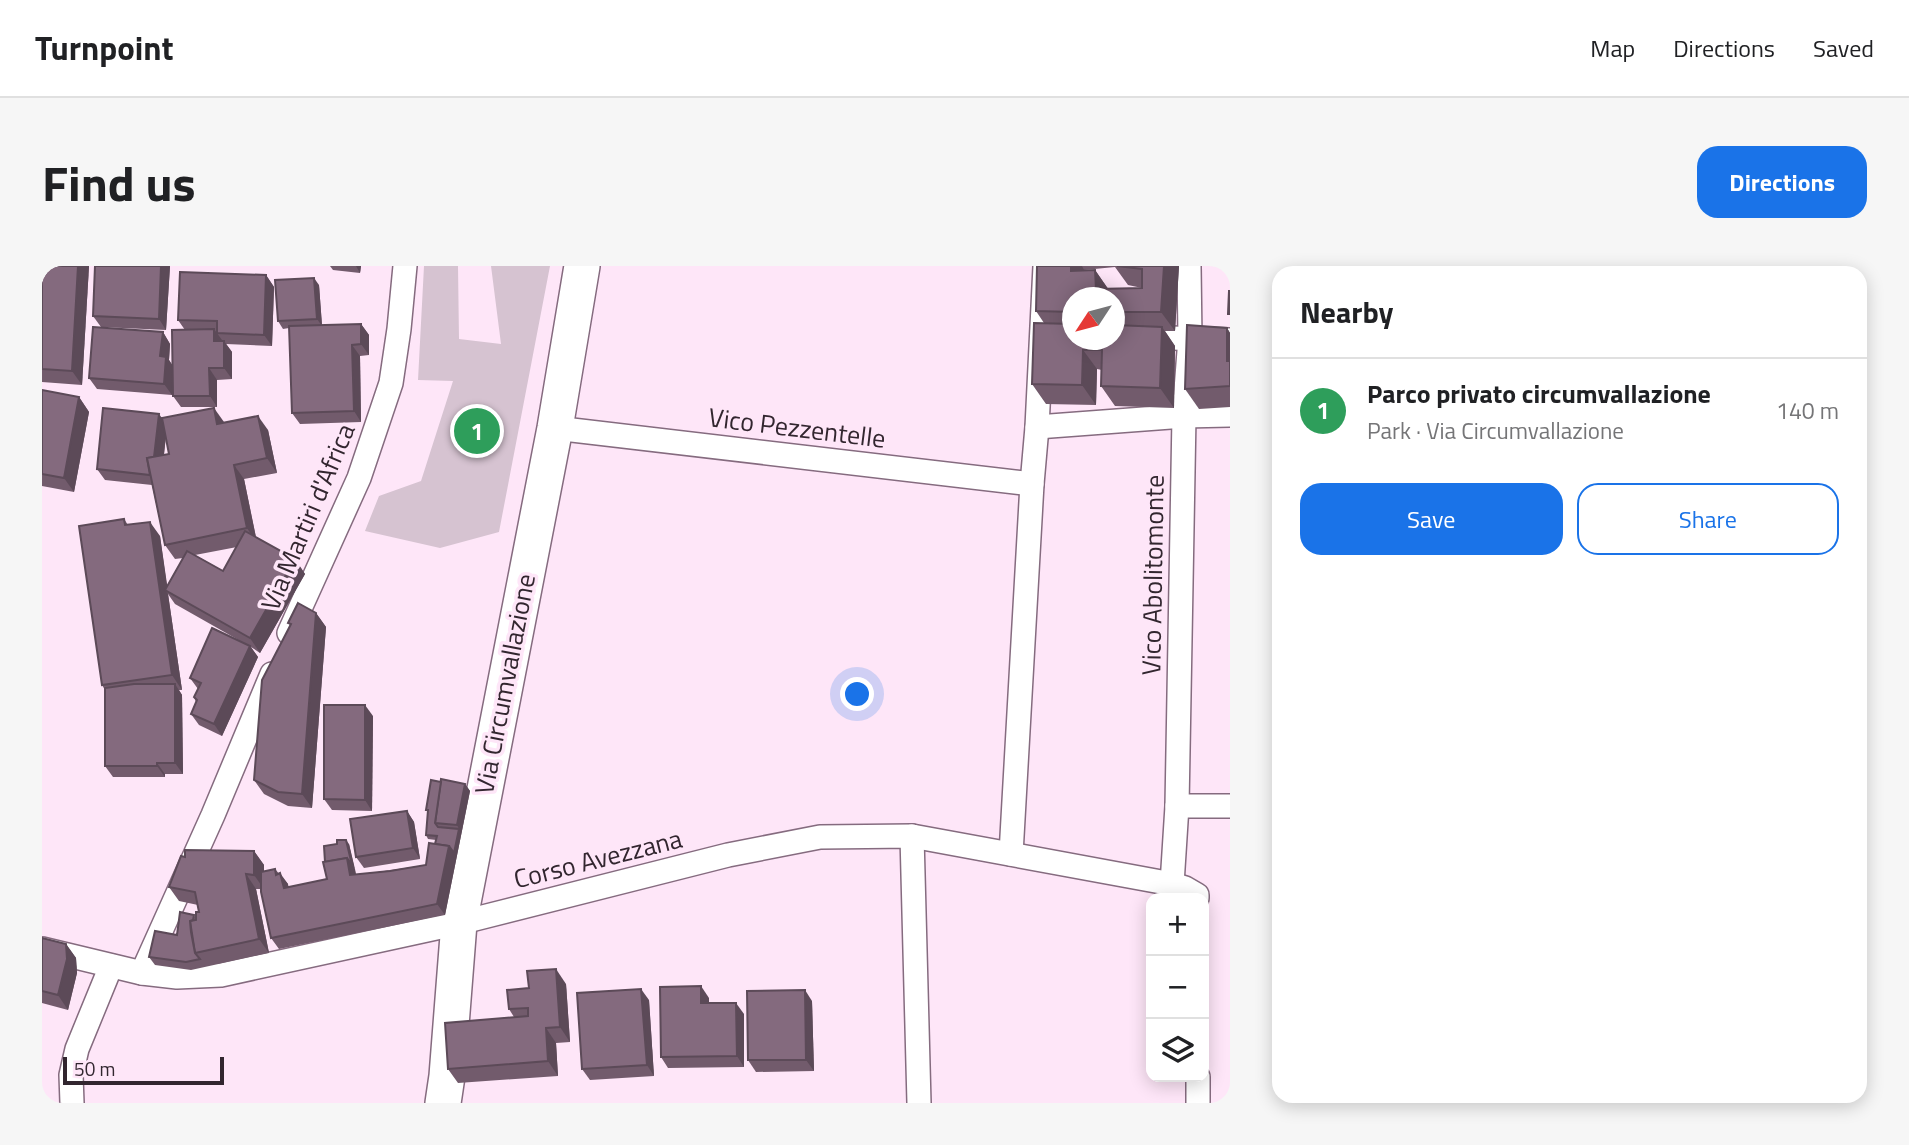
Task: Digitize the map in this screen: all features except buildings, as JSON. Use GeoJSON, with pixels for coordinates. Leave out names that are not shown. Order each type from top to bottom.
{"type":"FeatureCollection","features":[{"type":"Feature","properties":{"kind":"main road","name":"Via Circumvallazione"},"geometry":{"type":"LineString","coordinates":[[443,1103],[459,923],[555,428],[582,266]]}},
{"type":"Feature","properties":{"kind":"street","name":"Via Martiri d'Africa"},"geometry":{"type":"LineString","coordinates":[[142,973],[359,478],[391,383],[400,329],[405,266]]}},
{"type":"Feature","properties":{"kind":"street"},"geometry":{"type":"LineString","coordinates":[[1011,855],[1032,484],[1037,428],[1052,335],[1045,266]]}},
{"type":"Feature","properties":{"kind":"street","name":"Vico Abolitomonte"},"geometry":{"type":"LineString","coordinates":[[1172,884],[1177,806],[1184,416],[1190,338],[1189,266]]}},
{"type":"Feature","properties":{"kind":"street"},"geometry":{"type":"LineString","coordinates":[[1125,336],[1230,340]]}},
{"type":"Feature","properties":{"kind":"street"},"geometry":{"type":"LineString","coordinates":[[1037,428],[1230,415]]}},
{"type":"Feature","properties":{"kind":"street","name":"Vico Pezzentelle"},"geometry":{"type":"LineString","coordinates":[[555,428],[1032,484]]}},
{"type":"Feature","properties":{"kind":"street"},"geometry":{"type":"LineString","coordinates":[[1177,806],[1230,806]]}},
{"type":"Feature","properties":{"kind":"street","name":"Corso Avezzana"},"geometry":{"type":"LineString","coordinates":[[42,948],[142,973],[177,976],[221,975],[459,923],[728,855],[820,838],[912,836],[1172,884],[1194,893]]}},
{"type":"Feature","properties":{"kind":"street"},"geometry":{"type":"LineString","coordinates":[[912,836],[919,1103]]}},
{"type":"Feature","properties":{"kind":"street"},"geometry":{"type":"LineString","coordinates":[[72,1103],[71,1074],[77,1049],[111,966]]}},
{"type":"Feature","properties":{"kind":"street"},"geometry":{"type":"LineString","coordinates":[[1198,1082],[1198,1103]]}},
{"type":"Feature","properties":{"kind":"shaded area"},"geometry":{"type":"Polygon","coordinates":[[[424,266],[458,266],[459,339],[501,344],[491,266],[550,266],[499,532],[440,548],[365,531],[379,496],[421,481],[453,381],[418,380],[424,266]]]}},
{"type":"Feature","properties":{"kind":"place","name":"Parco privato circumvallazione"},"geometry":{"type":"Point","coordinates":[477,431]}}]}
